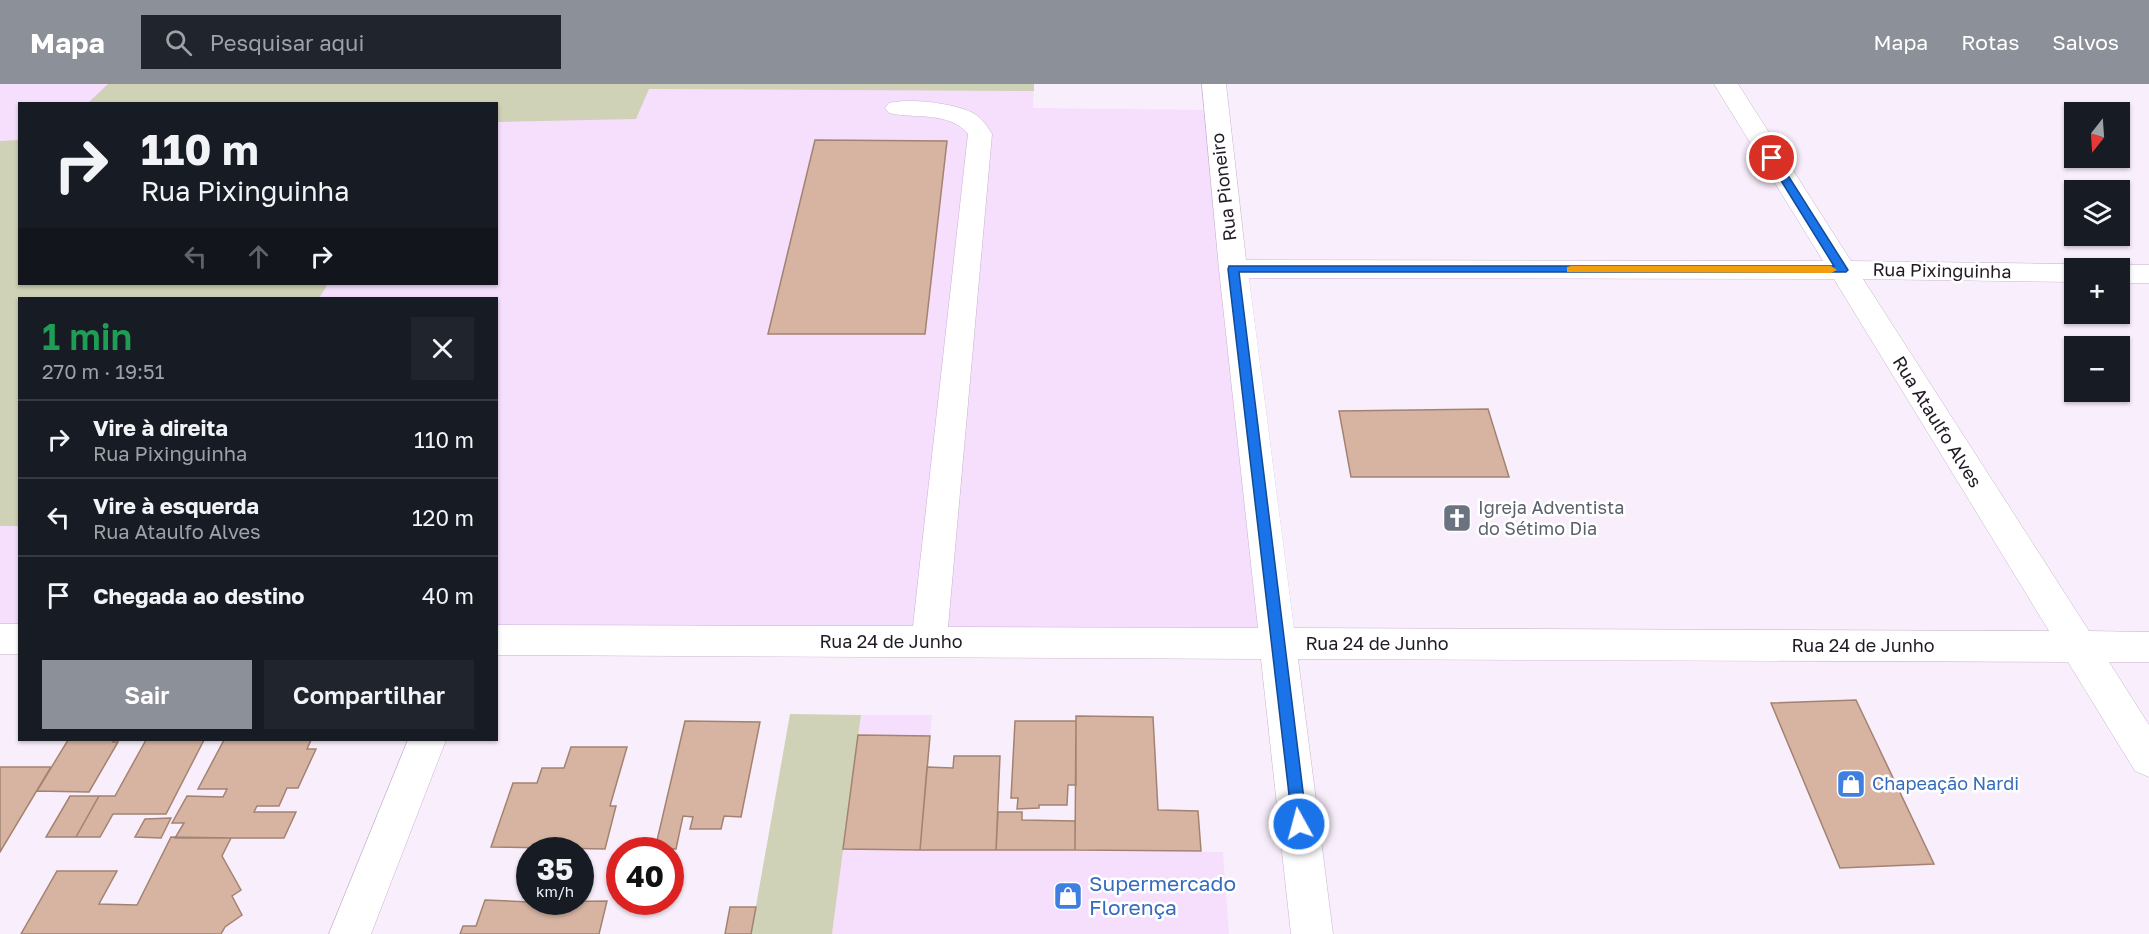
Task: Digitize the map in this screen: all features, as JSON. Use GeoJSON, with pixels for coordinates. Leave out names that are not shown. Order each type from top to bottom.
{"type":"FeatureCollection","features":[{"type":"Feature","properties":{"kind":"street","name":"Rua Pioneiro"},"geometry":{"type":"LineString","coordinates":[[1214,84],[1233,269],[1312,934]]}},
{"type":"Feature","properties":{"kind":"street","name":"Rua Ataulfo Alves"},"geometry":{"type":"LineString","coordinates":[[1726,84],[2149,759]]}},
{"type":"Feature","properties":{"kind":"street"},"geometry":{"type":"LineString","coordinates":[[897,108],[956,115],[975,123],[980,134],[929,642]]}},
{"type":"Feature","properties":{"kind":"street","name":"Rua Pixinguinha"},"geometry":{"type":"LineString","coordinates":[[1233,269],[1842,270],[2064,273]]}},
{"type":"Feature","properties":{"kind":"street"},"geometry":{"type":"LineString","coordinates":[[2130,274],[2149,274]]}},
{"type":"Feature","properties":{"kind":"street"},"geometry":{"type":"LineString","coordinates":[[0,639],[18,639]]}},
{"type":"Feature","properties":{"kind":"street","name":"Rua 24 de Junho"},"geometry":{"type":"LineString","coordinates":[[498,640],[2149,647]]}},
{"type":"Feature","properties":{"kind":"street"},"geometry":{"type":"LineString","coordinates":[[350,934],[427,741]]}},
{"type":"Feature","properties":{"kind":"shaded area"},"geometry":{"type":"Polygon","coordinates":[[[0,84],[1034,84],[1033,108],[1215,110],[1277,644],[498,640],[498,297],[18,297],[18,639],[0,639],[0,84]]]}},
{"type":"Feature","properties":{"kind":"shaded area"},"geometry":{"type":"Polygon","coordinates":[[[861,715],[932,715],[920,850],[1223,852],[1229,934],[832,934],[861,715]]]}},
{"type":"Feature","properties":{"kind":"green space"},"geometry":{"type":"Polygon","coordinates":[[[108,84],[1034,84],[1034,91],[649,89],[636,119],[498,122],[498,102],[89,102],[108,84]]]}},
{"type":"Feature","properties":{"kind":"green space"},"geometry":{"type":"Polygon","coordinates":[[[18,140],[18,285],[327,285],[320,297],[18,297],[18,526],[0,526],[0,141],[18,140]]]}},
{"type":"Feature","properties":{"kind":"green space"},"geometry":{"type":"Polygon","coordinates":[[[790,714],[861,715],[832,934],[751,934],[790,714]]]}},
{"type":"Feature","properties":{"kind":"building"},"geometry":{"type":"Polygon","coordinates":[[[815,140],[947,141],[925,334],[768,334],[815,140]]]}},
{"type":"Feature","properties":{"kind":"building","name":"Igreja Adventista do Sétimo Dia"},"geometry":{"type":"Polygon","coordinates":[[[1488,409],[1509,477],[1351,477],[1339,411],[1488,409]]]}},
{"type":"Feature","properties":{"kind":"building","name":"Chapeação Nardi"},"geometry":{"type":"Polygon","coordinates":[[[1856,700],[1934,864],[1840,868],[1771,703],[1856,700]]]}},
{"type":"Feature","properties":{"kind":"building"},"geometry":{"type":"Polygon","coordinates":[[[1076,716],[1153,717],[1158,810],[1198,811],[1201,851],[1075,850],[1076,716]]]}},
{"type":"Feature","properties":{"kind":"building"},"geometry":{"type":"Polygon","coordinates":[[[685,721],[760,722],[741,817],[724,816],[721,829],[690,829],[693,817],[683,816],[679,837],[658,837],[685,721]]]}},
{"type":"Feature","properties":{"kind":"building"},"geometry":{"type":"Polygon","coordinates":[[[1015,721],[1076,721],[1076,785],[1068,785],[1067,805],[1039,805],[1039,808],[1017,809],[1018,798],[1011,798],[1015,721]]]}},
{"type":"Feature","properties":{"kind":"building"},"geometry":{"type":"Polygon","coordinates":[[[858,735],[930,736],[920,850],[843,849],[858,735]]]}},
{"type":"Feature","properties":{"kind":"building"},"geometry":{"type":"Polygon","coordinates":[[[67,741],[118,742],[89,792],[37,791],[67,741]]]}},
{"type":"Feature","properties":{"kind":"building"},"geometry":{"type":"Polygon","coordinates":[[[145,741],[203,741],[166,814],[113,814],[100,837],[76,837],[99,796],[115,796],[145,741]]]}},
{"type":"Feature","properties":{"kind":"building"},"geometry":{"type":"Polygon","coordinates":[[[223,741],[311,741],[307,749],[316,749],[298,788],[287,788],[279,806],[257,806],[254,812],[296,812],[284,838],[175,838],[184,823],[172,823],[187,796],[223,797],[227,789],[198,789],[223,741]]]}},
{"type":"Feature","properties":{"kind":"building"},"geometry":{"type":"Polygon","coordinates":[[[571,747],[627,747],[610,806],[616,806],[608,837],[606,837],[605,849],[594,849],[594,837],[516,837],[516,847],[491,847],[513,783],[537,783],[542,768],[564,768],[571,747]]]}},
{"type":"Feature","properties":{"kind":"building"},"geometry":{"type":"Polygon","coordinates":[[[954,756],[1000,756],[996,850],[920,850],[927,767],[953,768],[954,756]]]}},
{"type":"Feature","properties":{"kind":"building"},"geometry":{"type":"Polygon","coordinates":[[[0,767],[51,767],[0,852],[0,767]]]}},
{"type":"Feature","properties":{"kind":"building"},"geometry":{"type":"Polygon","coordinates":[[[70,796],[99,796],[76,837],[46,837],[70,796]]]}},
{"type":"Feature","properties":{"kind":"building"},"geometry":{"type":"Polygon","coordinates":[[[998,812],[1022,812],[1022,820],[1075,821],[1075,850],[996,850],[998,812]]]}},
{"type":"Feature","properties":{"kind":"building"},"geometry":{"type":"Polygon","coordinates":[[[171,818],[161,838],[135,837],[145,819],[171,818]]]}},
{"type":"Feature","properties":{"kind":"building"},"geometry":{"type":"Polygon","coordinates":[[[171,837],[231,838],[222,856],[241,890],[232,896],[242,915],[225,927],[221,934],[21,934],[57,871],[117,871],[99,904],[137,905],[171,837]]]}},
{"type":"Feature","properties":{"kind":"building"},"geometry":{"type":"Polygon","coordinates":[[[485,900],[516,901],[516,915],[594,915],[594,901],[606,901],[599,934],[460,934],[463,926],[476,926],[485,900]]]}},
{"type":"Feature","properties":{"kind":"building"},"geometry":{"type":"Polygon","coordinates":[[[730,907],[756,907],[751,934],[725,934],[730,907]]]}},
{"type":"Feature","properties":{"kind":"slow traffic"},"geometry":{"type":"LineString","coordinates":[[1571,269],[1831,270]]}},
{"type":"Feature","properties":{"kind":"place","name":"Igreja Adventista do Sétimo Dia"},"geometry":{"type":"Point","coordinates":[1457,518]}},
{"type":"Feature","properties":{"kind":"place","name":"Chapeação Nardi"},"geometry":{"type":"Point","coordinates":[1851,784]}},
{"type":"Feature","properties":{"kind":"place","name":"Supermercado Florença"},"geometry":{"type":"Point","coordinates":[1068,896]}},
{"type":"Feature","properties":{"kind":"route"},"geometry":{"type":"LineString","coordinates":[[1299,824],[1233,269],[1842,270],[1772,158]]}}]}
